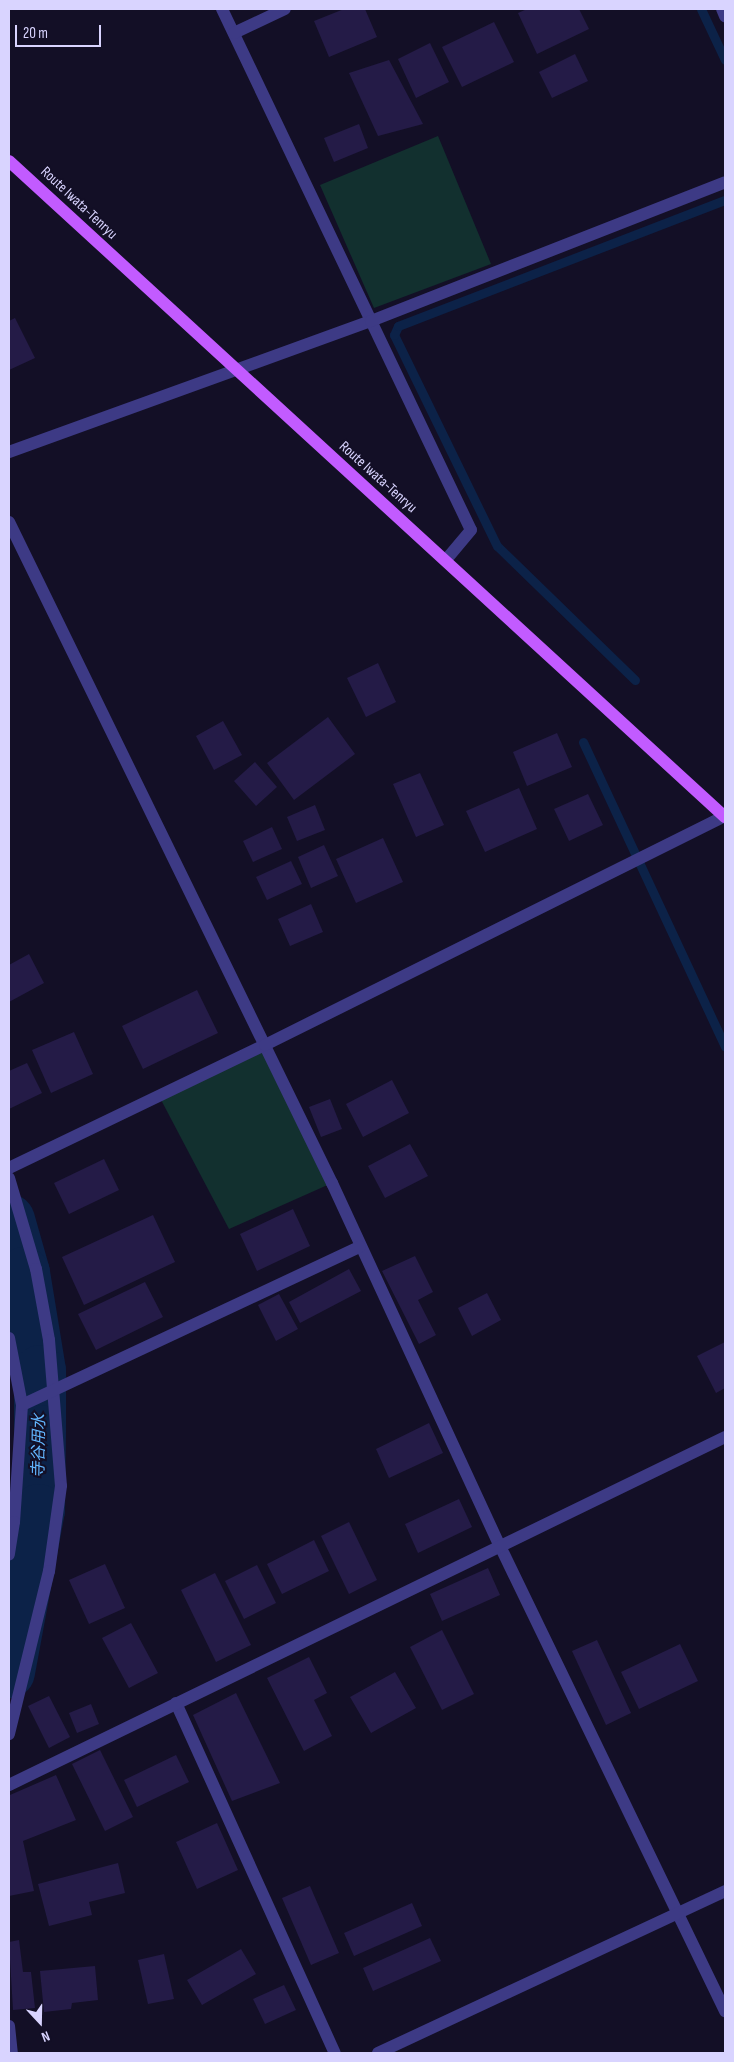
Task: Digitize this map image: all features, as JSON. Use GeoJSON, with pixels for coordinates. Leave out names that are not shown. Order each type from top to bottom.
{"type":"FeatureCollection","features":[{"type":"Feature","properties":{"kind":"main road","name":"Route Iwata-Tenryu"},"geometry":{"type":"LineString","coordinates":[[9,160],[725,816]]}},
{"type":"Feature","properties":{"kind":"street"},"geometry":{"type":"LineString","coordinates":[[222,9],[470,530],[446,560]]}},
{"type":"Feature","properties":{"kind":"street"},"geometry":{"type":"LineString","coordinates":[[234,33],[285,9]]}},
{"type":"Feature","properties":{"kind":"street"},"geometry":{"type":"LineString","coordinates":[[722,9],[725,16]]}},
{"type":"Feature","properties":{"kind":"street"},"geometry":{"type":"LineString","coordinates":[[9,452],[371,322],[725,182]]}},
{"type":"Feature","properties":{"kind":"street"},"geometry":{"type":"LineString","coordinates":[[9,522],[265,1045],[500,1546],[725,2011]]}},
{"type":"Feature","properties":{"kind":"street"},"geometry":{"type":"LineString","coordinates":[[9,1168],[265,1045],[725,816]]}},
{"type":"Feature","properties":{"kind":"street"},"geometry":{"type":"LineString","coordinates":[[9,1178],[36,1269],[55,1389],[59,1495],[49,1572],[9,1734]]}},
{"type":"Feature","properties":{"kind":"street"},"geometry":{"type":"LineString","coordinates":[[22,1405],[360,1246]]}},
{"type":"Feature","properties":{"kind":"street"},"geometry":{"type":"LineString","coordinates":[[9,1338],[22,1405],[14,1522],[9,1556]]}},
{"type":"Feature","properties":{"kind":"street"},"geometry":{"type":"LineString","coordinates":[[9,1785],[725,1437]]}},
{"type":"Feature","properties":{"kind":"street"},"geometry":{"type":"LineString","coordinates":[[176,1703],[334,2053]]}},
{"type":"Feature","properties":{"kind":"street"},"geometry":{"type":"LineString","coordinates":[[378,2053],[725,1891]]}},
{"type":"Feature","properties":{"kind":"street"},"geometry":{"type":"LineString","coordinates":[[9,2026],[12,2053]]}},
{"type":"Feature","properties":{"kind":"green space"},"geometry":{"type":"Polygon","coordinates":[[[438,136],[491,264],[374,308],[320,185],[438,136]]]}},
{"type":"Feature","properties":{"kind":"green space"},"geometry":{"type":"Polygon","coordinates":[[[265,1045],[332,1183],[229,1229],[159,1096],[265,1045]]]}},
{"type":"Feature","properties":{"kind":"building"},"geometry":{"type":"Polygon","coordinates":[[[344,9],[365,9],[377,37],[329,57],[314,21],[344,9]]]}},
{"type":"Feature","properties":{"kind":"building"},"geometry":{"type":"Polygon","coordinates":[[[527,9],[579,9],[589,29],[537,54],[518,13],[527,9]]]}},
{"type":"Feature","properties":{"kind":"building"},"geometry":{"type":"Polygon","coordinates":[[[494,22],[514,62],[462,87],[442,47],[494,22]]]}},
{"type":"Feature","properties":{"kind":"building"},"geometry":{"type":"Polygon","coordinates":[[[430,43],[449,82],[416,98],[398,59],[430,43]]]}},
{"type":"Feature","properties":{"kind":"building"},"geometry":{"type":"Polygon","coordinates":[[[575,54],[588,81],[552,98],[539,72],[575,54]]]}},
{"type":"Feature","properties":{"kind":"building"},"geometry":{"type":"Polygon","coordinates":[[[389,60],[423,124],[378,136],[349,73],[389,60]]]}},
{"type":"Feature","properties":{"kind":"building"},"geometry":{"type":"Polygon","coordinates":[[[359,124],[368,148],[334,162],[324,138],[359,124]]]}},
{"type":"Feature","properties":{"kind":"building"},"geometry":{"type":"Polygon","coordinates":[[[15,318],[35,358],[9,370],[9,321],[15,318]]]}},
{"type":"Feature","properties":{"kind":"building"},"geometry":{"type":"Polygon","coordinates":[[[378,663],[396,702],[366,717],[347,678],[378,663]]]}},
{"type":"Feature","properties":{"kind":"building"},"geometry":{"type":"Polygon","coordinates":[[[328,717],[355,754],[294,800],[267,763],[328,717]]]}},
{"type":"Feature","properties":{"kind":"building"},"geometry":{"type":"Polygon","coordinates":[[[223,721],[242,755],[214,770],[196,736],[223,721]]]}},
{"type":"Feature","properties":{"kind":"building"},"geometry":{"type":"Polygon","coordinates":[[[557,733],[572,767],[527,786],[513,752],[557,733]]]}},
{"type":"Feature","properties":{"kind":"building"},"geometry":{"type":"Polygon","coordinates":[[[255,762],[277,787],[256,806],[234,781],[255,762]]]}},
{"type":"Feature","properties":{"kind":"building"},"geometry":{"type":"Polygon","coordinates":[[[420,773],[444,825],[416,837],[393,784],[420,773]]]}},
{"type":"Feature","properties":{"kind":"building"},"geometry":{"type":"Polygon","coordinates":[[[519,788],[537,829],[485,852],[466,811],[519,788]]]}},
{"type":"Feature","properties":{"kind":"building"},"geometry":{"type":"Polygon","coordinates":[[[588,794],[603,825],[569,841],[554,809],[588,794]]]}},
{"type":"Feature","properties":{"kind":"building"},"geometry":{"type":"Polygon","coordinates":[[[315,805],[325,830],[297,841],[287,817],[315,805]]]}},
{"type":"Feature","properties":{"kind":"building"},"geometry":{"type":"Polygon","coordinates":[[[272,827],[282,849],[253,862],[243,841],[272,827]]]}},
{"type":"Feature","properties":{"kind":"building"},"geometry":{"type":"Polygon","coordinates":[[[383,838],[403,882],[356,903],[336,859],[383,838]]]}},
{"type":"Feature","properties":{"kind":"building"},"geometry":{"type":"Polygon","coordinates":[[[324,845],[338,876],[311,888],[298,857],[324,845]]]}},
{"type":"Feature","properties":{"kind":"building"},"geometry":{"type":"Polygon","coordinates":[[[291,861],[302,884],[267,900],[256,877],[291,861]]]}},
{"type":"Feature","properties":{"kind":"building"},"geometry":{"type":"Polygon","coordinates":[[[311,904],[323,932],[290,946],[278,919],[311,904]]]}},
{"type":"Feature","properties":{"kind":"building"},"geometry":{"type":"Polygon","coordinates":[[[29,954],[44,983],[9,1002],[9,965],[29,954]]]}},
{"type":"Feature","properties":{"kind":"building"},"geometry":{"type":"Polygon","coordinates":[[[197,990],[218,1033],[143,1069],[122,1026],[197,990]]]}},
{"type":"Feature","properties":{"kind":"building"},"geometry":{"type":"Polygon","coordinates":[[[74,1032],[93,1074],[51,1093],[32,1050],[74,1032]]]}},
{"type":"Feature","properties":{"kind":"building"},"geometry":{"type":"Polygon","coordinates":[[[27,1063],[42,1093],[9,1109],[9,1071],[27,1063]]]}},
{"type":"Feature","properties":{"kind":"building"},"geometry":{"type":"Polygon","coordinates":[[[392,1080],[409,1113],[363,1137],[346,1104],[392,1080]]]}},
{"type":"Feature","properties":{"kind":"building"},"geometry":{"type":"Polygon","coordinates":[[[330,1099],[342,1129],[321,1137],[309,1107],[330,1099]]]}},
{"type":"Feature","properties":{"kind":"building"},"geometry":{"type":"Polygon","coordinates":[[[410,1144],[428,1176],[385,1198],[368,1166],[410,1144]]]}},
{"type":"Feature","properties":{"kind":"building"},"geometry":{"type":"Polygon","coordinates":[[[104,1159],[119,1190],[69,1214],[54,1183],[104,1159]]]}},
{"type":"Feature","properties":{"kind":"building"},"geometry":{"type":"Polygon","coordinates":[[[293,1209],[310,1246],[257,1271],[240,1234],[293,1209]]]}},
{"type":"Feature","properties":{"kind":"building"},"geometry":{"type":"Polygon","coordinates":[[[153,1215],[175,1262],[84,1305],[62,1257],[153,1215]]]}},
{"type":"Feature","properties":{"kind":"building"},"geometry":{"type":"Polygon","coordinates":[[[415,1256],[433,1292],[418,1300],[436,1335],[419,1344],[382,1271],[415,1256]]]}},
{"type":"Feature","properties":{"kind":"building"},"geometry":{"type":"Polygon","coordinates":[[[349,1269],[361,1291],[300,1323],[289,1302],[349,1269]]]}},
{"type":"Feature","properties":{"kind":"building"},"geometry":{"type":"Polygon","coordinates":[[[145,1282],[163,1317],[96,1350],[78,1314],[145,1282]]]}},
{"type":"Feature","properties":{"kind":"building"},"geometry":{"type":"Polygon","coordinates":[[[487,1293],[501,1320],[472,1336],[458,1308],[487,1293]]]}},
{"type":"Feature","properties":{"kind":"building"},"geometry":{"type":"Polygon","coordinates":[[[279,1294],[298,1329],[276,1341],[258,1305],[279,1294]]]}},
{"type":"Feature","properties":{"kind":"building"},"geometry":{"type":"Polygon","coordinates":[[[725,1342],[725,1388],[716,1393],[697,1356],[725,1342]]]}},
{"type":"Feature","properties":{"kind":"building"},"geometry":{"type":"Polygon","coordinates":[[[429,1423],[443,1453],[389,1478],[376,1449],[429,1423]]]}},
{"type":"Feature","properties":{"kind":"building"},"geometry":{"type":"Polygon","coordinates":[[[459,1499],[472,1527],[418,1553],[405,1524],[459,1499]]]}},
{"type":"Feature","properties":{"kind":"building"},"geometry":{"type":"Polygon","coordinates":[[[349,1522],[377,1580],[349,1594],[321,1536],[349,1522]]]}},
{"type":"Feature","properties":{"kind":"building"},"geometry":{"type":"Polygon","coordinates":[[[314,1540],[329,1571],[282,1594],[267,1564],[314,1540]]]}},
{"type":"Feature","properties":{"kind":"building"},"geometry":{"type":"Polygon","coordinates":[[[105,1564],[125,1608],[89,1624],[69,1580],[105,1564]]]}},
{"type":"Feature","properties":{"kind":"building"},"geometry":{"type":"Polygon","coordinates":[[[257,1565],[276,1603],[244,1619],[225,1581],[257,1565]]]}},
{"type":"Feature","properties":{"kind":"building"},"geometry":{"type":"Polygon","coordinates":[[[488,1568],[500,1595],[442,1621],[430,1594],[488,1568]]]}},
{"type":"Feature","properties":{"kind":"building"},"geometry":{"type":"Polygon","coordinates":[[[215,1573],[251,1645],[216,1662],[181,1590],[215,1573]]]}},
{"type":"Feature","properties":{"kind":"building"},"geometry":{"type":"Polygon","coordinates":[[[131,1623],[158,1673],[129,1688],[102,1638],[131,1623]]]}},
{"type":"Feature","properties":{"kind":"building"},"geometry":{"type":"Polygon","coordinates":[[[442,1630],[474,1694],[442,1710],[410,1647],[442,1630]]]}},
{"type":"Feature","properties":{"kind":"building"},"geometry":{"type":"Polygon","coordinates":[[[597,1640],[631,1713],[606,1725],[572,1651],[597,1640]]]}},
{"type":"Feature","properties":{"kind":"building"},"geometry":{"type":"Polygon","coordinates":[[[680,1644],[698,1681],[639,1709],[621,1672],[680,1644]]]}},
{"type":"Feature","properties":{"kind":"building"},"geometry":{"type":"Polygon","coordinates":[[[309,1657],[327,1693],[314,1700],[332,1736],[304,1751],[267,1678],[309,1657]]]}},
{"type":"Feature","properties":{"kind":"building"},"geometry":{"type":"Polygon","coordinates":[[[395,1672],[416,1708],[371,1733],[350,1697],[395,1672]]]}},
{"type":"Feature","properties":{"kind":"building"},"geometry":{"type":"Polygon","coordinates":[[[236,1693],[280,1783],[232,1801],[193,1715],[236,1693]]]}},
{"type":"Feature","properties":{"kind":"building"},"geometry":{"type":"Polygon","coordinates":[[[49,1696],[70,1737],[49,1748],[28,1706],[49,1696]]]}},
{"type":"Feature","properties":{"kind":"building"},"geometry":{"type":"Polygon","coordinates":[[[91,1704],[99,1724],[77,1733],[69,1713],[91,1704]]]}},
{"type":"Feature","properties":{"kind":"building"},"geometry":{"type":"Polygon","coordinates":[[[100,1750],[133,1817],[105,1831],[72,1764],[100,1750]]]}},
{"type":"Feature","properties":{"kind":"building"},"geometry":{"type":"Polygon","coordinates":[[[176,1755],[189,1782],[137,1807],[124,1780],[176,1755]]]}},
{"type":"Feature","properties":{"kind":"building"},"geometry":{"type":"Polygon","coordinates":[[[56,1775],[76,1820],[23,1841],[34,1891],[9,1896],[10,1795],[56,1775]]]}},
{"type":"Feature","properties":{"kind":"building"},"geometry":{"type":"Polygon","coordinates":[[[217,1823],[238,1870],[197,1889],[176,1842],[217,1823]]]}},
{"type":"Feature","properties":{"kind":"building"},"geometry":{"type":"Polygon","coordinates":[[[118,1863],[125,1893],[89,1902],[92,1915],[49,1926],[38,1884],[118,1863]]]}},
{"type":"Feature","properties":{"kind":"building"},"geometry":{"type":"Polygon","coordinates":[[[310,1886],[339,1953],[311,1965],[282,1898],[310,1886]]]}},
{"type":"Feature","properties":{"kind":"building"},"geometry":{"type":"Polygon","coordinates":[[[412,1903],[422,1926],[354,1956],[344,1933],[412,1903]]]}},
{"type":"Feature","properties":{"kind":"building"},"geometry":{"type":"Polygon","coordinates":[[[430,1938],[441,1961],[373,1991],[363,1968],[430,1938]]]}},
{"type":"Feature","properties":{"kind":"building"},"geometry":{"type":"Polygon","coordinates":[[[19,1940],[23,1972],[31,1972],[35,2008],[13,2010],[9,1942],[19,1940]]]}},
{"type":"Feature","properties":{"kind":"building"},"geometry":{"type":"Polygon","coordinates":[[[241,1949],[256,1974],[202,2005],[187,1980],[241,1949]]]}},
{"type":"Feature","properties":{"kind":"building"},"geometry":{"type":"Polygon","coordinates":[[[164,1954],[174,1999],[148,2004],[138,1960],[164,1954]]]}},
{"type":"Feature","properties":{"kind":"building"},"geometry":{"type":"Polygon","coordinates":[[[95,1966],[98,2000],[72,2003],[71,2009],[44,2012],[40,1971],[95,1966]]]}},
{"type":"Feature","properties":{"kind":"building"},"geometry":{"type":"Polygon","coordinates":[[[284,1985],[296,2010],[265,2024],[253,1999],[284,1985]]]}},
{"type":"Feature","properties":{"kind":"waterway"},"geometry":{"type":"LineString","coordinates":[[701,9],[725,60]]}},
{"type":"Feature","properties":{"kind":"waterway"},"geometry":{"type":"LineString","coordinates":[[635,680],[497,546],[394,335],[398,326],[725,200]]}},
{"type":"Feature","properties":{"kind":"waterway"},"geometry":{"type":"LineString","coordinates":[[583,742],[725,1046]]}},
{"type":"Feature","properties":{"kind":"waterway","name":"寺谷用水"},"geometry":{"type":"LineString","coordinates":[[9,1220],[24,1273],[40,1371],[39,1510],[9,1672]]}}]}
